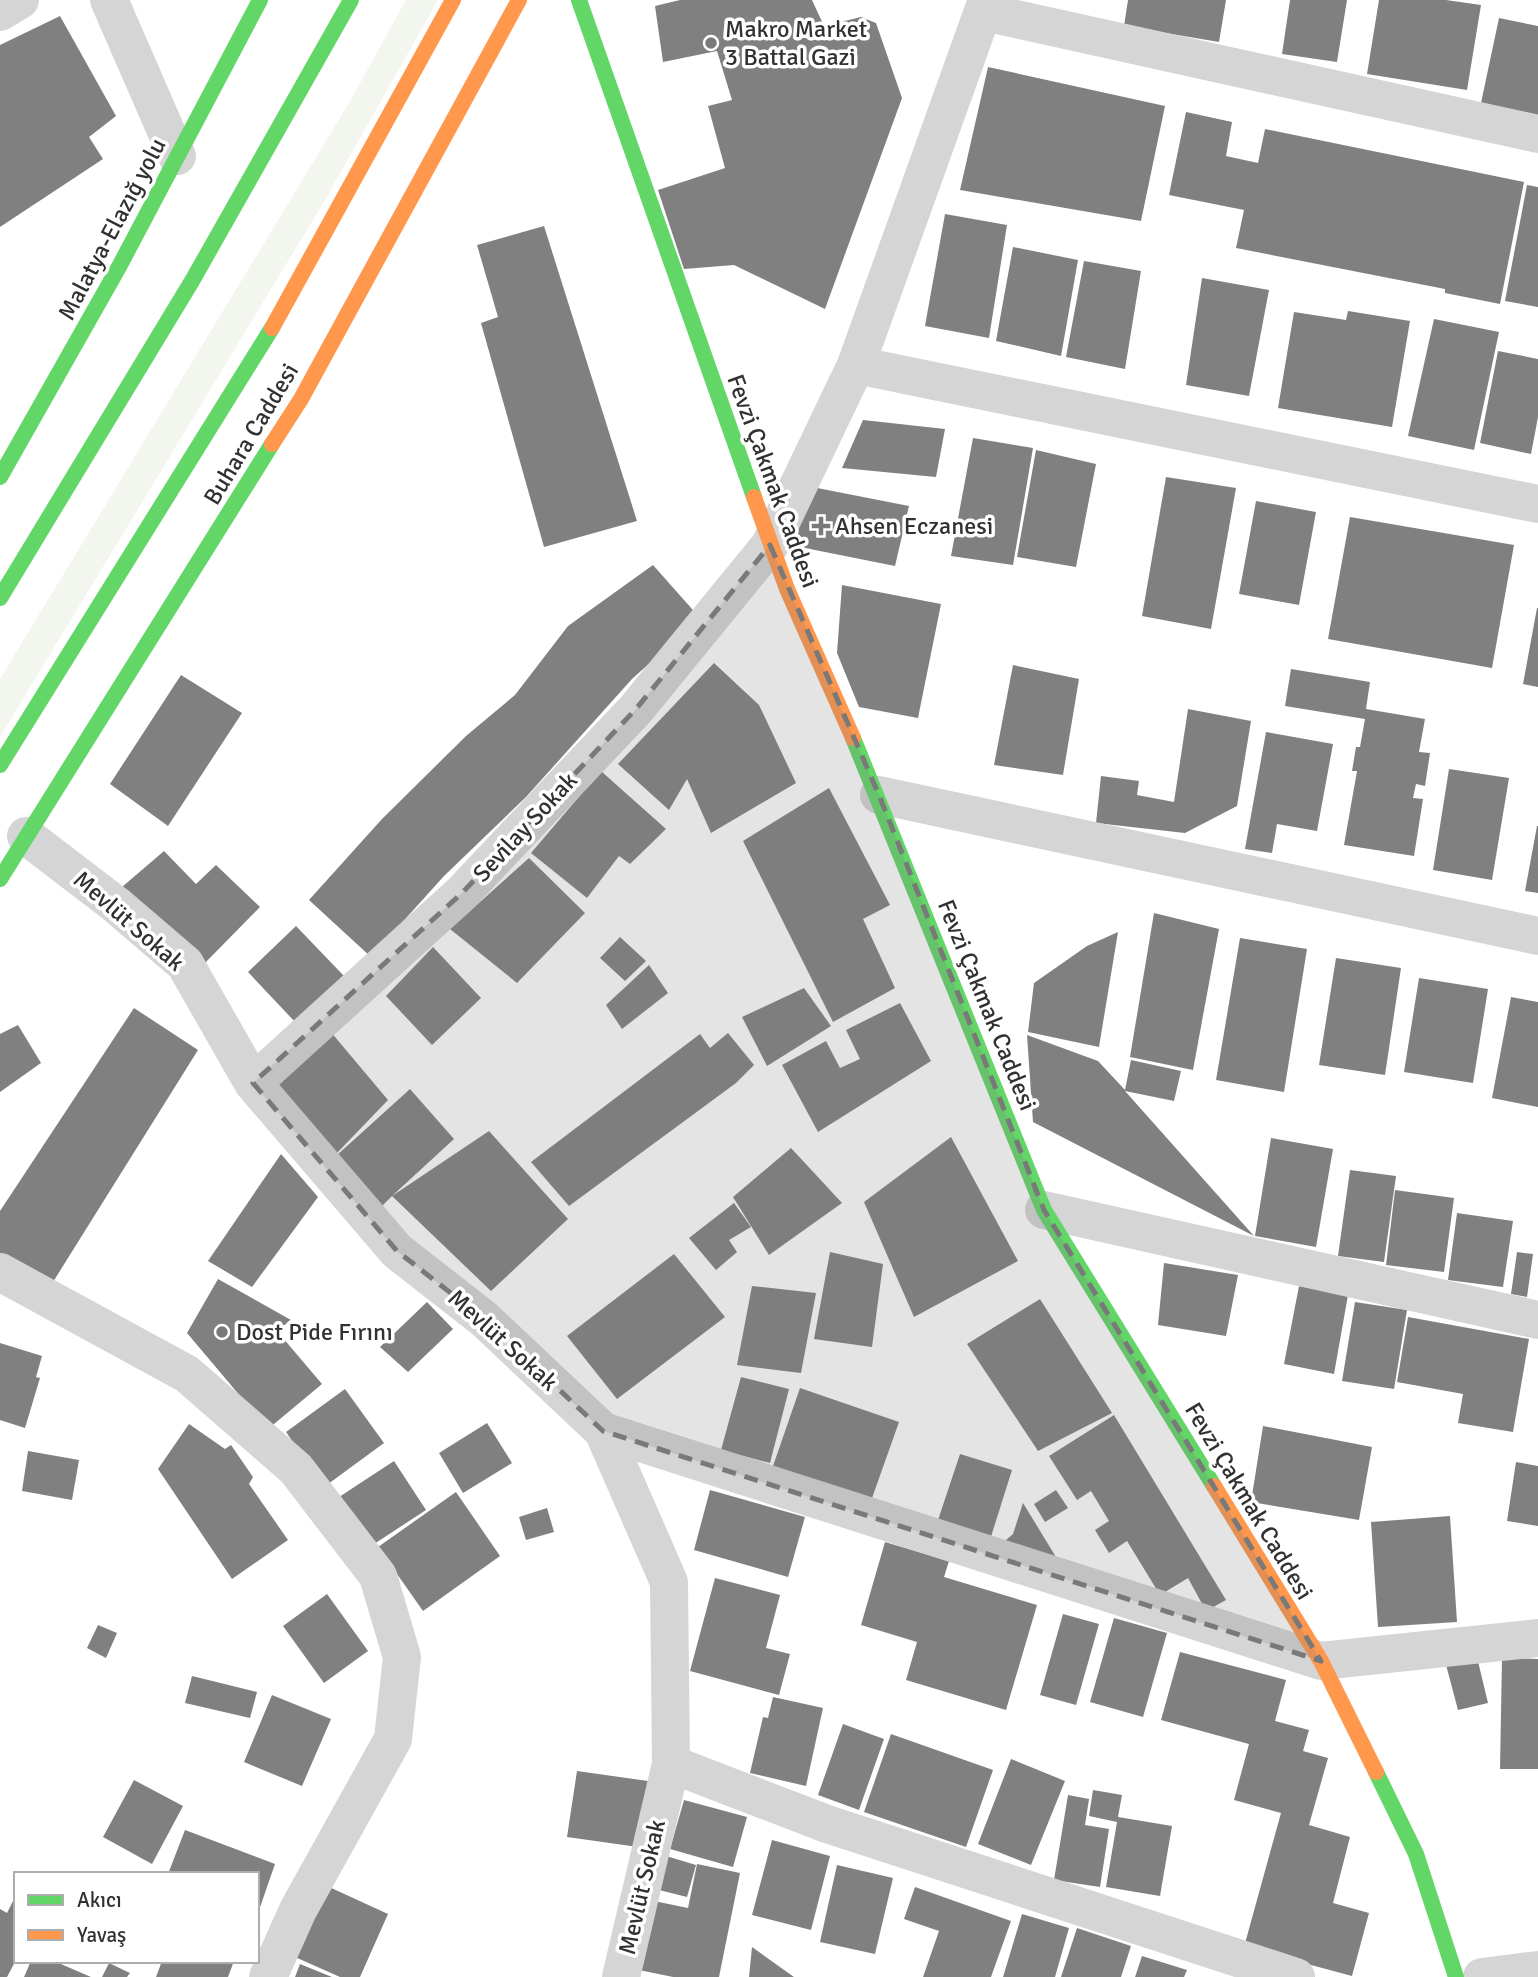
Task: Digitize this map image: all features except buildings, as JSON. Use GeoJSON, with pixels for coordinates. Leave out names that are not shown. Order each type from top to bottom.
{"type":"FeatureCollection","features":[{"type":"Feature","properties":{"kind":"main road","name":"Malatya-Elazığ yolu"},"geometry":{"type":"LineString","coordinates":[[0,477],[260,0]]}},
{"type":"Feature","properties":{"kind":"main road"},"geometry":{"type":"LineString","coordinates":[[0,598],[192,281],[351,0]]}},
{"type":"Feature","properties":{"kind":"main road"},"geometry":{"type":"LineString","coordinates":[[0,765],[252,365],[453,0]]}},
{"type":"Feature","properties":{"kind":"main road","name":"Buhara Caddesi"},"geometry":{"type":"LineString","coordinates":[[0,879],[301,399],[519,0]]}},
{"type":"Feature","properties":{"kind":"main road","name":"Fevzi Çakmak Caddesi"},"geometry":{"type":"LineString","coordinates":[[579,0],[770,545],[810,647],[879,795],[1044,1210],[1321,1661],[1416,1854],[1456,1977]]}},
{"type":"Feature","properties":{"kind":"street"},"geometry":{"type":"LineString","coordinates":[[0,12],[20,0]]}},
{"type":"Feature","properties":{"kind":"street"},"geometry":{"type":"LineString","coordinates":[[109,0],[177,156]]}},
{"type":"Feature","properties":{"kind":"street"},"geometry":{"type":"LineString","coordinates":[[986,6],[1538,134]]}},
{"type":"Feature","properties":{"kind":"street","name":"Sevilay Sokak"},"geometry":{"type":"LineString","coordinates":[[253,1083],[462,894],[636,709],[770,545],[856,365],[986,6]]}},
{"type":"Feature","properties":{"kind":"street"},"geometry":{"type":"LineString","coordinates":[[856,365],[1538,504]]}},
{"type":"Feature","properties":{"kind":"street"},"geometry":{"type":"LineString","coordinates":[[879,795],[1538,936]]}},
{"type":"Feature","properties":{"kind":"street","name":"Mevlüt Sokak"},"geometry":{"type":"LineString","coordinates":[[26,836],[115,904],[185,964],[253,1083],[397,1251],[484,1319],[603,1431],[669,1583],[671,1764],[621,1977]]}},
{"type":"Feature","properties":{"kind":"street"},"geometry":{"type":"LineString","coordinates":[[1044,1210],[1538,1320]]}},
{"type":"Feature","properties":{"kind":"street"},"geometry":{"type":"LineString","coordinates":[[0,1272],[187,1374],[296,1469],[378,1576],[402,1657],[393,1739],[299,1910],[268,1977]]}},
{"type":"Feature","properties":{"kind":"street"},"geometry":{"type":"LineString","coordinates":[[603,1431],[1321,1661],[1538,1638]]}},
{"type":"Feature","properties":{"kind":"street"},"geometry":{"type":"LineString","coordinates":[[671,1764],[827,1824],[1296,1977]]}},
{"type":"Feature","properties":{"kind":"street"},"geometry":{"type":"LineString","coordinates":[[1482,1977],[1538,1970]]}},
{"type":"Feature","properties":{"kind":"highlighted area"},"geometry":{"type":"Polygon","coordinates":[[[770,545],[879,795],[1044,1210],[1321,1661],[603,1431],[484,1319],[397,1251],[253,1083],[462,893],[636,709],[770,545]]]}},
{"type":"Feature","properties":{"kind":"shaded area"},"geometry":{"type":"Polygon","coordinates":[[[406,0],[438,0],[325,200],[0,737],[0,679],[349,103],[406,0]]]}},
{"type":"Feature","properties":{"kind":"traffic: fast"},"geometry":{"type":"LineString","coordinates":[[0,477],[120,265],[260,0]]}},
{"type":"Feature","properties":{"kind":"traffic: fast"},"geometry":{"type":"LineString","coordinates":[[0,598],[192,281],[351,0]]}},
{"type":"Feature","properties":{"kind":"traffic: fast"},"geometry":{"type":"LineString","coordinates":[[579,0],[754,497]]}},
{"type":"Feature","properties":{"kind":"traffic: fast"},"geometry":{"type":"LineString","coordinates":[[0,765],[272,328]]}},
{"type":"Feature","properties":{"kind":"traffic: fast"},"geometry":{"type":"LineString","coordinates":[[0,879],[272,444]]}},
{"type":"Feature","properties":{"kind":"traffic: fast"},"geometry":{"type":"LineString","coordinates":[[853,738],[1044,1210],[1214,1486]]}},
{"type":"Feature","properties":{"kind":"traffic: fast"},"geometry":{"type":"LineString","coordinates":[[1376,1772],[1416,1854],[1456,1977]]}},
{"type":"Feature","properties":{"kind":"traffic: slow"},"geometry":{"type":"LineString","coordinates":[[272,328],[453,0]]}},
{"type":"Feature","properties":{"kind":"traffic: slow"},"geometry":{"type":"LineString","coordinates":[[272,444],[301,399],[519,0]]}},
{"type":"Feature","properties":{"kind":"traffic: slow"},"geometry":{"type":"LineString","coordinates":[[754,497],[787,589],[853,738]]}},
{"type":"Feature","properties":{"kind":"traffic: slow"},"geometry":{"type":"LineString","coordinates":[[1214,1486],[1321,1661],[1376,1772]]}},
{"type":"Feature","properties":{"kind":"place","name":"Makro Market 3 Battal Gazi"},"geometry":{"type":"Point","coordinates":[711,43]}},
{"type":"Feature","properties":{"kind":"place","name":"Ahsen Eczanesi"},"geometry":{"type":"Point","coordinates":[821,526]}},
{"type":"Feature","properties":{"kind":"place","name":"Dost Pide Fırını"},"geometry":{"type":"Point","coordinates":[222,1332]}}]}
